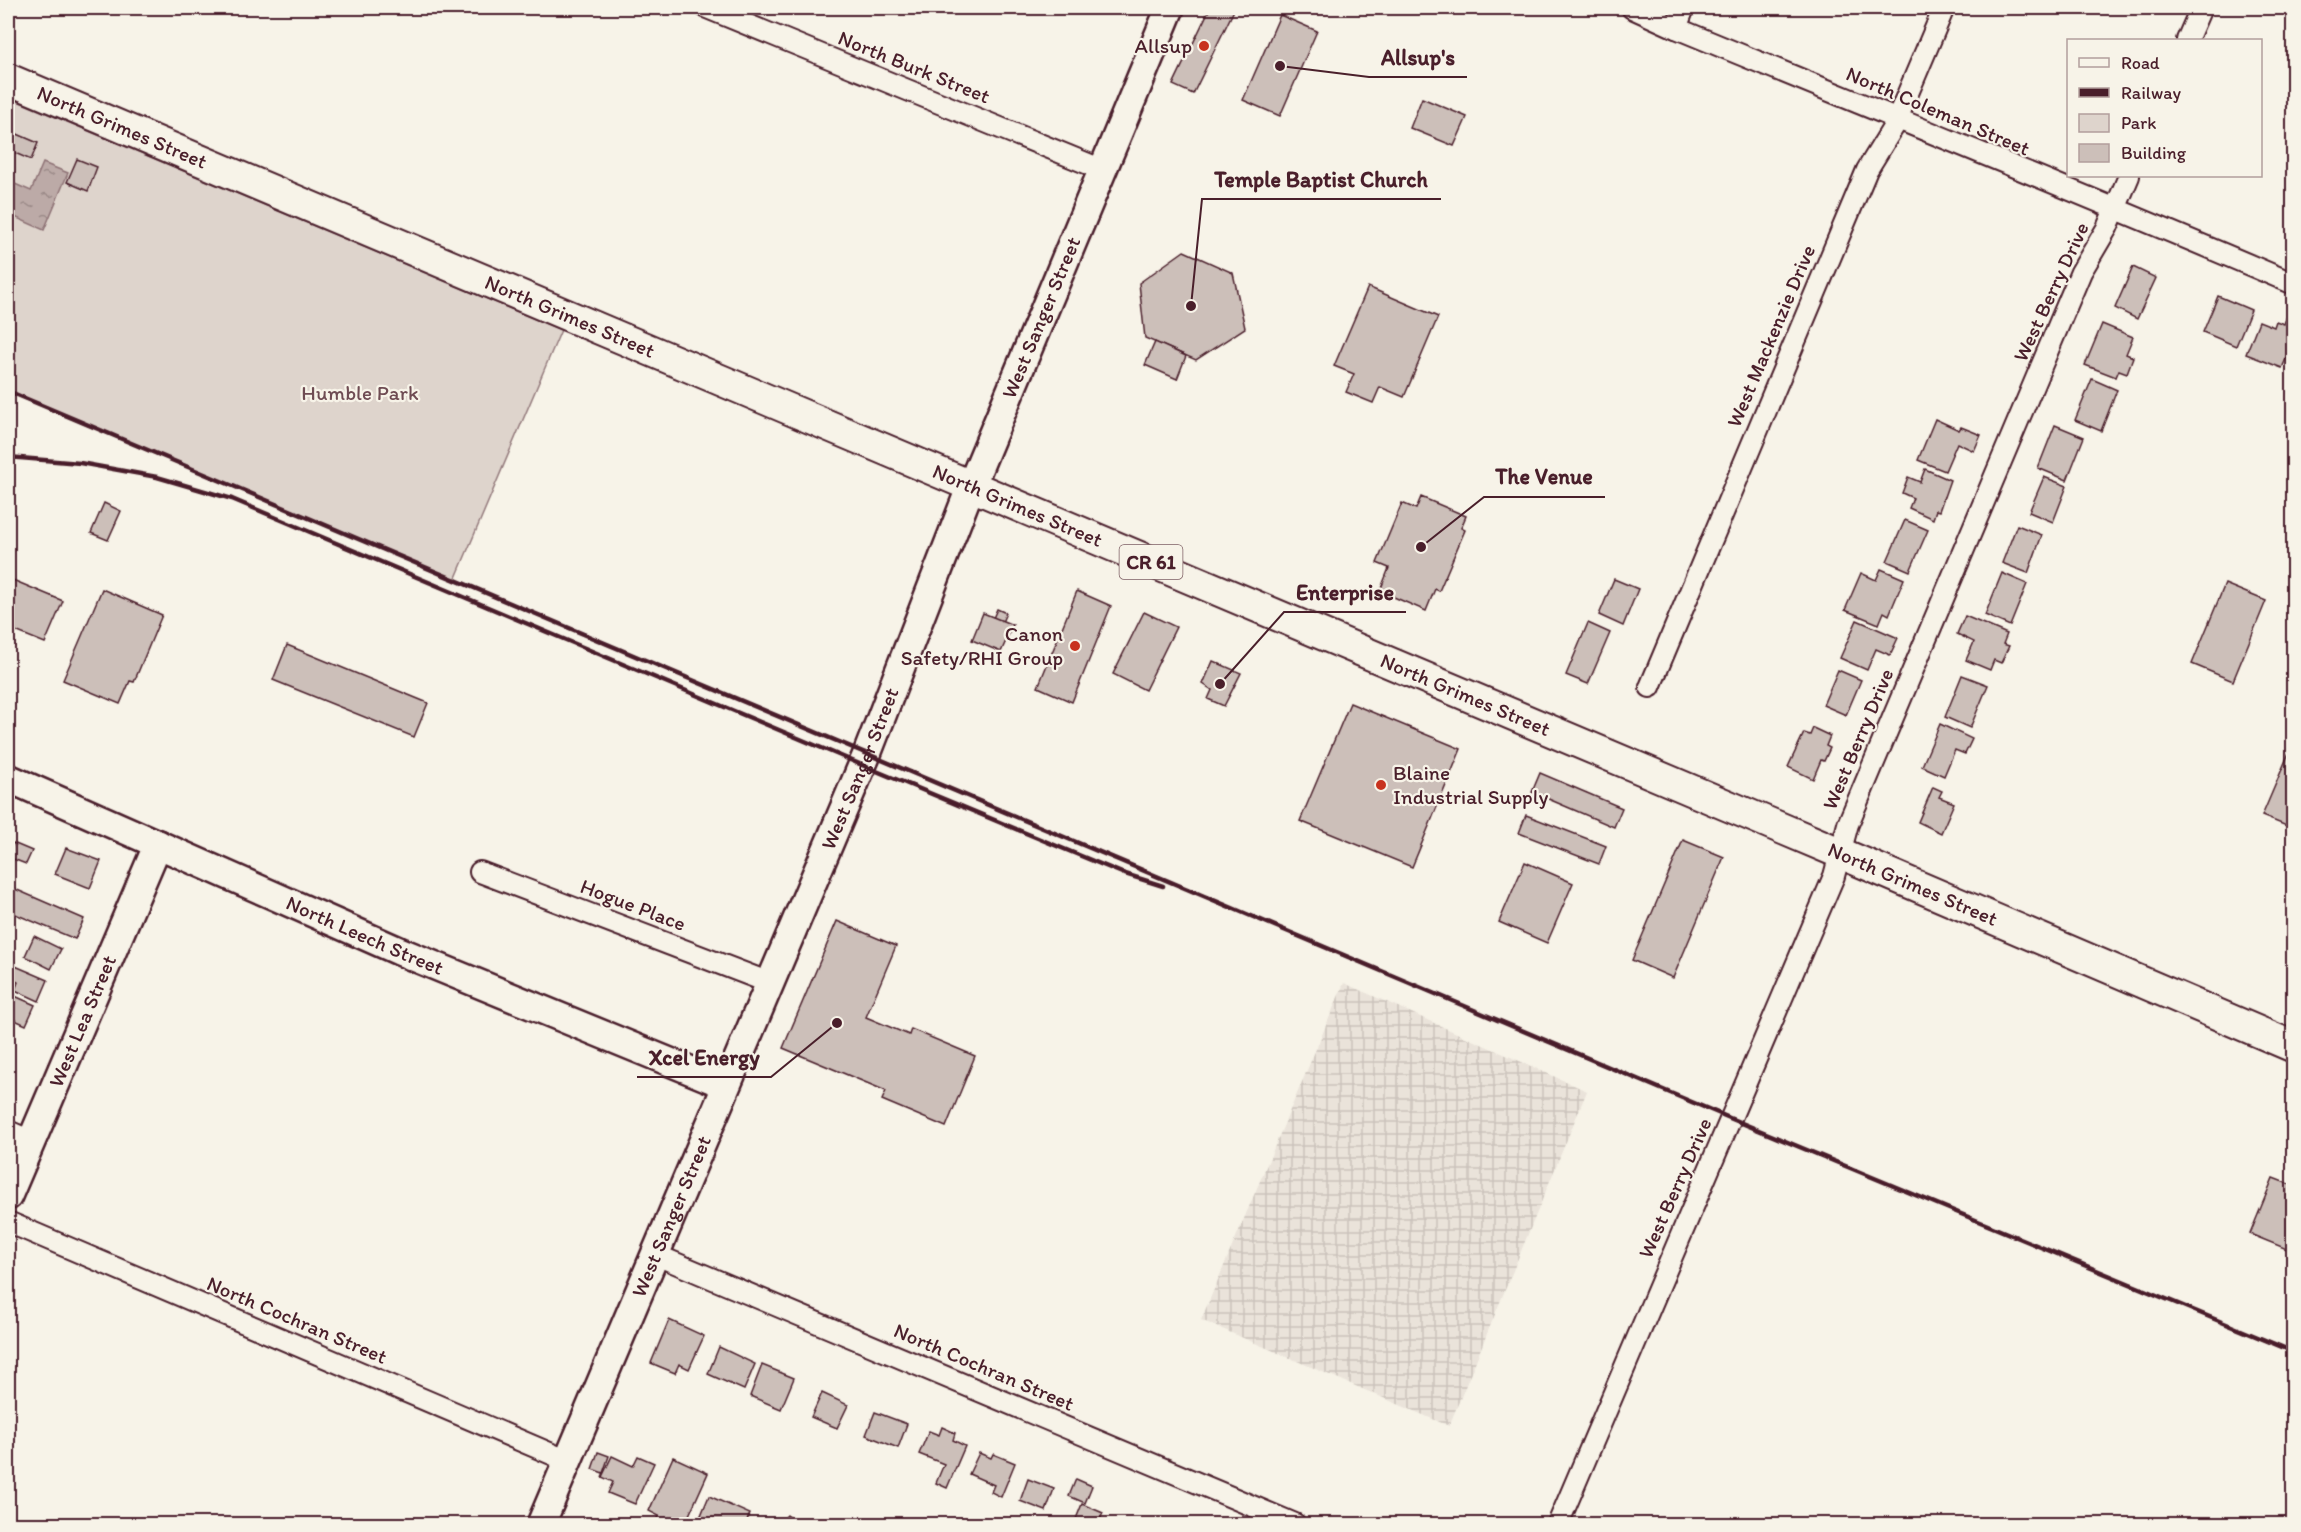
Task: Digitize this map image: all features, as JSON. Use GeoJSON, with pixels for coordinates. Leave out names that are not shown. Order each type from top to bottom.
{"type":"FeatureCollection","features":[{"type":"Feature","properties":{"kind":"main road","name":"West Sanger Street"},"geometry":{"type":"LineString","coordinates":[[545,1523],[568,1461],[654,1254],[880,722],[971,486],[1170,8]]}},
{"type":"Feature","properties":{"kind":"main road","name":"North Grimes Street"},"geometry":{"type":"LineString","coordinates":[[8,79],[2294,1047]]}},
{"type":"Feature","properties":{"kind":"main road","name":"North Leech Street"},"geometry":{"type":"LineString","coordinates":[[8,778],[399,951],[726,1085]]}},
{"type":"Feature","properties":{"kind":"main road","name":"West Lea Street"},"geometry":{"type":"LineString","coordinates":[[8,1196],[19,1136],[158,844]]}},
{"type":"Feature","properties":{"kind":"street","name":"North Burk Street"},"geometry":{"type":"LineString","coordinates":[[707,8],[1103,170]]}},
{"type":"Feature","properties":{"kind":"street","name":"North Coleman Street"},"geometry":{"type":"LineString","coordinates":[[1632,8],[2294,284]]}},
{"type":"Feature","properties":{"kind":"street"},"geometry":{"type":"LineString","coordinates":[[1676,28],[1684,8]]}},
{"type":"Feature","properties":{"kind":"street","name":"West Mackenzie Drive"},"geometry":{"type":"LineString","coordinates":[[1650,687],[1867,170],[1896,119],[1944,8]]}},
{"type":"Feature","properties":{"kind":"street"},"geometry":{"type":"LineString","coordinates":[[2187,39],[2201,8]]}},
{"type":"Feature","properties":{"kind":"street","name":"West Berry Drive"},"geometry":{"type":"LineString","coordinates":[[1558,1524],[1834,876],[1852,813],[2081,272],[2107,228],[2129,177]]}},
{"type":"Feature","properties":{"kind":"street","name":"Hogue Place"},"geometry":{"type":"LineString","coordinates":[[480,872],[770,983]]}},
{"type":"Feature","properties":{"kind":"street","name":"North Cochran Street"},"geometry":{"type":"LineString","coordinates":[[8,1222],[568,1461]]}},
{"type":"Feature","properties":{"kind":"street","name":"North Cochran Street"},"geometry":{"type":"LineString","coordinates":[[654,1254],[1264,1518],[1295,1524]]}},
{"type":"Feature","properties":{"kind":"shaded area"},"geometry":{"type":"Polygon","coordinates":[[[1344,983],[1587,1091],[1449,1426],[1201,1320],[1344,983]]]}},
{"type":"Feature","properties":{"kind":"green space","name":"Humble Park"},"geometry":{"type":"Polygon","coordinates":[[[8,97],[561,330],[455,580],[8,392],[8,97]]]}},
{"type":"Feature","properties":{"kind":"water"},"geometry":{"type":"Polygon","coordinates":[[[43,163],[68,173],[44,230],[8,214],[8,181],[31,191],[43,163]]]}},
{"type":"Feature","properties":{"kind":"building","name":"Allsup"},"geometry":{"type":"Polygon","coordinates":[[[1210,8],[1235,8],[1193,94],[1173,85],[1210,8]]]}},
{"type":"Feature","properties":{"kind":"building"},"geometry":{"type":"Polygon","coordinates":[[[1280,15],[1317,31],[1280,116],[1243,100],[1280,15]]]}},
{"type":"Feature","properties":{"kind":"building"},"geometry":{"type":"Polygon","coordinates":[[[1422,98],[1467,117],[1454,146],[1410,128],[1422,98]]]}},
{"type":"Feature","properties":{"kind":"building"},"geometry":{"type":"Polygon","coordinates":[[[8,130],[38,143],[31,160],[8,150],[8,130]]]}},
{"type":"Feature","properties":{"kind":"building"},"geometry":{"type":"Polygon","coordinates":[[[77,159],[97,167],[88,191],[67,182],[77,159]]]}},
{"type":"Feature","properties":{"kind":"building"},"geometry":{"type":"Polygon","coordinates":[[[1184,251],[1233,273],[1245,328],[1196,360],[1145,338],[1139,283],[1184,251]]]}},
{"type":"Feature","properties":{"kind":"building"},"geometry":{"type":"Polygon","coordinates":[[[2133,267],[2156,278],[2137,319],[2115,308],[2133,267]]]}},
{"type":"Feature","properties":{"kind":"building"},"geometry":{"type":"Polygon","coordinates":[[[1368,287],[1438,317],[1404,397],[1380,387],[1373,403],[1346,392],[1354,374],[1334,366],[1368,287]]]}},
{"type":"Feature","properties":{"kind":"building"},"geometry":{"type":"Polygon","coordinates":[[[2218,296],[2251,310],[2236,346],[2203,332],[2218,296]]]}},
{"type":"Feature","properties":{"kind":"building"},"geometry":{"type":"Polygon","coordinates":[[[2290,308],[2294,310],[2294,341],[2282,368],[2246,354],[2259,321],[2274,327],[2276,321],[2284,324],[2290,308]]]}},
{"type":"Feature","properties":{"kind":"building"},"geometry":{"type":"Polygon","coordinates":[[[2102,324],[2133,337],[2126,354],[2133,357],[2127,373],[2119,370],[2116,377],[2085,365],[2102,324]]]}},
{"type":"Feature","properties":{"kind":"building"},"geometry":{"type":"Polygon","coordinates":[[[1155,342],[1186,356],[1177,379],[1145,365],[1155,342]]]}},
{"type":"Feature","properties":{"kind":"building"},"geometry":{"type":"Polygon","coordinates":[[[2092,379],[2117,390],[2101,431],[2075,420],[2092,379]]]}},
{"type":"Feature","properties":{"kind":"building"},"geometry":{"type":"Polygon","coordinates":[[[1935,419],[1959,430],[1961,427],[1981,435],[1974,451],[1957,443],[1945,471],[1918,460],[1935,419]]]}},
{"type":"Feature","properties":{"kind":"building"},"geometry":{"type":"Polygon","coordinates":[[[2055,425],[2084,437],[2067,480],[2038,468],[2055,425]]]}},
{"type":"Feature","properties":{"kind":"building"},"geometry":{"type":"Polygon","coordinates":[[[1925,469],[1950,480],[1939,511],[1936,510],[1933,519],[1909,508],[1913,498],[1902,493],[1908,477],[1920,482],[1925,469]]]}},
{"type":"Feature","properties":{"kind":"building"},"geometry":{"type":"Polygon","coordinates":[[[2044,477],[2067,486],[2053,522],[2029,512],[2044,477]]]}},
{"type":"Feature","properties":{"kind":"building"},"geometry":{"type":"Polygon","coordinates":[[[1421,497],[1466,516],[1461,528],[1465,530],[1439,591],[1435,589],[1426,611],[1380,591],[1389,568],[1377,563],[1402,503],[1416,509],[1421,497]]]}},
{"type":"Feature","properties":{"kind":"building"},"geometry":{"type":"Polygon","coordinates":[[[104,503],[121,511],[108,540],[91,533],[104,503]]]}},
{"type":"Feature","properties":{"kind":"building"},"geometry":{"type":"Polygon","coordinates":[[[1905,520],[1928,530],[1910,571],[1887,561],[1905,520]]]}},
{"type":"Feature","properties":{"kind":"building"},"geometry":{"type":"Polygon","coordinates":[[[2017,525],[2042,535],[2028,573],[2002,563],[2017,525]]]}},
{"type":"Feature","properties":{"kind":"building"},"geometry":{"type":"Polygon","coordinates":[[[1881,569],[1904,579],[1889,615],[1884,612],[1879,624],[1845,610],[1861,573],[1876,580],[1881,569]]]}},
{"type":"Feature","properties":{"kind":"building"},"geometry":{"type":"Polygon","coordinates":[[[2002,573],[2027,584],[2010,626],[1985,615],[2002,573]]]}},
{"type":"Feature","properties":{"kind":"building"},"geometry":{"type":"Polygon","coordinates":[[[8,578],[63,601],[45,643],[8,628],[8,578]]]}},
{"type":"Feature","properties":{"kind":"building"},"geometry":{"type":"Polygon","coordinates":[[[1614,579],[1638,589],[1623,626],[1599,615],[1614,579]]]}},
{"type":"Feature","properties":{"kind":"building"},"geometry":{"type":"Polygon","coordinates":[[[2225,584],[2266,601],[2233,681],[2192,664],[2225,584]]]}},
{"type":"Feature","properties":{"kind":"building"},"geometry":{"type":"Polygon","coordinates":[[[102,589],[162,615],[134,682],[130,681],[120,704],[63,680],[102,589]]]}},
{"type":"Feature","properties":{"kind":"building","name":"Canon Safety/RHI Group"},"geometry":{"type":"Polygon","coordinates":[[[1077,591],[1111,606],[1072,702],[1038,687],[1077,591]]]}},
{"type":"Feature","properties":{"kind":"building"},"geometry":{"type":"Polygon","coordinates":[[[997,609],[1006,613],[991,647],[982,643],[997,609]]]}},
{"type":"Feature","properties":{"kind":"building"},"geometry":{"type":"Polygon","coordinates":[[[1144,612],[1176,627],[1145,690],[1113,674],[1144,612]]]}},
{"type":"Feature","properties":{"kind":"building"},"geometry":{"type":"Polygon","coordinates":[[[983,613],[1013,625],[1001,652],[972,640],[983,613]]]}},
{"type":"Feature","properties":{"kind":"building"},"geometry":{"type":"Polygon","coordinates":[[[1965,616],[2007,634],[2003,644],[2009,646],[2001,663],[1994,660],[1990,670],[1966,660],[1974,642],[1957,634],[1965,616]]]}},
{"type":"Feature","properties":{"kind":"building"},"geometry":{"type":"Polygon","coordinates":[[[1857,620],[1898,638],[1890,655],[1876,649],[1867,670],[1840,658],[1857,620]]]}},
{"type":"Feature","properties":{"kind":"building"},"geometry":{"type":"Polygon","coordinates":[[[1588,623],[1610,633],[1588,684],[1566,675],[1588,623]]]}},
{"type":"Feature","properties":{"kind":"building"},"geometry":{"type":"Polygon","coordinates":[[[287,645],[428,703],[414,737],[273,680],[287,645]]]}},
{"type":"Feature","properties":{"kind":"building"},"geometry":{"type":"Polygon","coordinates":[[[1213,661],[1241,673],[1224,706],[1208,699],[1212,690],[1203,684],[1213,661]]]}},
{"type":"Feature","properties":{"kind":"building"},"geometry":{"type":"Polygon","coordinates":[[[1838,670],[1861,680],[1846,715],[1823,705],[1838,670]]]}},
{"type":"Feature","properties":{"kind":"building"},"geometry":{"type":"Polygon","coordinates":[[[1962,675],[1988,685],[1970,728],[1945,717],[1962,675]]]}},
{"type":"Feature","properties":{"kind":"building","name":"Blaine Industrial Supply"},"geometry":{"type":"Polygon","coordinates":[[[1350,703],[1461,749],[1412,867],[1300,821],[1350,703]]]}},
{"type":"Feature","properties":{"kind":"building"},"geometry":{"type":"Polygon","coordinates":[[[1940,724],[1972,739],[1965,754],[1955,750],[1944,776],[1922,766],[1940,724]]]}},
{"type":"Feature","properties":{"kind":"building"},"geometry":{"type":"Polygon","coordinates":[[[1813,728],[1830,736],[1826,746],[1830,748],[1824,761],[1821,760],[1813,779],[1788,767],[1804,733],[1810,735],[1813,728]]]}},
{"type":"Feature","properties":{"kind":"building"},"geometry":{"type":"Polygon","coordinates":[[[2294,741],[2294,829],[2262,816],[2294,741]]]}},
{"type":"Feature","properties":{"kind":"building"},"geometry":{"type":"Polygon","coordinates":[[[1540,773],[1622,808],[1614,827],[1532,792],[1540,773]]]}},
{"type":"Feature","properties":{"kind":"building"},"geometry":{"type":"Polygon","coordinates":[[[1933,787],[1942,791],[1939,797],[1954,803],[1941,833],[1918,822],[1933,787]]]}},
{"type":"Feature","properties":{"kind":"building"},"geometry":{"type":"Polygon","coordinates":[[[1526,815],[1606,846],[1599,864],[1519,833],[1526,815]]]}},
{"type":"Feature","properties":{"kind":"building"},"geometry":{"type":"Polygon","coordinates":[[[1683,840],[1724,857],[1673,978],[1632,960],[1683,840]]]}},
{"type":"Feature","properties":{"kind":"building"},"geometry":{"type":"Polygon","coordinates":[[[13,843],[32,851],[26,864],[8,857],[13,843]]]}},
{"type":"Feature","properties":{"kind":"building"},"geometry":{"type":"Polygon","coordinates":[[[66,848],[101,861],[90,888],[55,874],[66,848]]]}},
{"type":"Feature","properties":{"kind":"building"},"geometry":{"type":"Polygon","coordinates":[[[1525,862],[1573,883],[1547,943],[1499,922],[1525,862]]]}},
{"type":"Feature","properties":{"kind":"building"},"geometry":{"type":"Polygon","coordinates":[[[8,886],[84,919],[75,939],[8,911],[8,886]]]}},
{"type":"Feature","properties":{"kind":"building"},"geometry":{"type":"Polygon","coordinates":[[[837,921],[896,946],[866,1017],[909,1035],[911,1029],[975,1056],[946,1127],[882,1100],[886,1091],[783,1048],[837,921]]]}},
{"type":"Feature","properties":{"kind":"building"},"geometry":{"type":"Polygon","coordinates":[[[34,936],[61,949],[51,969],[25,956],[34,936]]]}},
{"type":"Feature","properties":{"kind":"building"},"geometry":{"type":"Polygon","coordinates":[[[13,965],[48,980],[39,1001],[15,990],[18,982],[8,977],[13,965]]]}},
{"type":"Feature","properties":{"kind":"building"},"geometry":{"type":"Polygon","coordinates":[[[8,993],[35,1005],[26,1025],[8,1017],[8,993]]]}},
{"type":"Feature","properties":{"kind":"building"},"geometry":{"type":"Polygon","coordinates":[[[2273,1178],[2294,1186],[2294,1252],[2250,1234],[2273,1178]]]}},
{"type":"Feature","properties":{"kind":"building"},"geometry":{"type":"Polygon","coordinates":[[[669,1320],[704,1336],[689,1369],[679,1364],[675,1373],[651,1363],[669,1320]]]}},
{"type":"Feature","properties":{"kind":"building"},"geometry":{"type":"Polygon","coordinates":[[[719,1347],[755,1364],[744,1390],[708,1374],[719,1347]]]}},
{"type":"Feature","properties":{"kind":"building"},"geometry":{"type":"Polygon","coordinates":[[[762,1365],[794,1378],[781,1409],[750,1396],[762,1365]]]}},
{"type":"Feature","properties":{"kind":"building"},"geometry":{"type":"Polygon","coordinates":[[[822,1393],[848,1405],[837,1428],[811,1417],[822,1393]]]}},
{"type":"Feature","properties":{"kind":"building"},"geometry":{"type":"Polygon","coordinates":[[[875,1412],[907,1424],[898,1448],[866,1435],[875,1412]]]}},
{"type":"Feature","properties":{"kind":"building"},"geometry":{"type":"Polygon","coordinates":[[[942,1427],[955,1433],[953,1440],[965,1446],[947,1488],[936,1483],[944,1464],[919,1454],[929,1431],[939,1435],[942,1427]]]}},
{"type":"Feature","properties":{"kind":"building"},"geometry":{"type":"Polygon","coordinates":[[[598,1452],[609,1456],[603,1473],[592,1469],[598,1452]]]}},
{"type":"Feature","properties":{"kind":"building"},"geometry":{"type":"Polygon","coordinates":[[[979,1453],[991,1458],[993,1454],[1015,1463],[1001,1497],[991,1492],[994,1485],[969,1474],[979,1453]]]}},
{"type":"Feature","properties":{"kind":"building"},"geometry":{"type":"Polygon","coordinates":[[[612,1456],[633,1466],[638,1456],[654,1463],[635,1504],[608,1493],[613,1482],[602,1477],[612,1456]]]}},
{"type":"Feature","properties":{"kind":"building"},"geometry":{"type":"Polygon","coordinates":[[[673,1457],[708,1473],[685,1524],[655,1524],[659,1516],[649,1511],[673,1457]]]}},
{"type":"Feature","properties":{"kind":"building"},"geometry":{"type":"Polygon","coordinates":[[[1028,1479],[1054,1489],[1046,1511],[1020,1501],[1028,1479]]]}},
{"type":"Feature","properties":{"kind":"building"},"geometry":{"type":"Polygon","coordinates":[[[1076,1479],[1092,1486],[1085,1503],[1069,1496],[1076,1479]]]}},
{"type":"Feature","properties":{"kind":"building"},"geometry":{"type":"Polygon","coordinates":[[[709,1496],[750,1514],[745,1524],[710,1524],[699,1520],[709,1496]]]}},
{"type":"Feature","properties":{"kind":"building"},"geometry":{"type":"Polygon","coordinates":[[[1082,1504],[1103,1513],[1098,1524],[1074,1524],[1082,1504]]]}},
{"type":"Feature","properties":{"kind":"building"},"geometry":{"type":"Polygon","coordinates":[[[787,1515],[799,1524],[779,1524],[787,1515]]]}},
{"type":"Feature","properties":{"kind":"railway"},"geometry":{"type":"LineString","coordinates":[[8,391],[1732,1119],[2294,1352]]}},
{"type":"Feature","properties":{"kind":"railway"},"geometry":{"type":"LineString","coordinates":[[8,457],[80,463],[157,477],[232,499],[862,765],[1122,873],[1163,886]]}},
{"type":"Feature","properties":{"kind":"place","name":"Allsup"},"geometry":{"type":"Point","coordinates":[1204,46]}},
{"type":"Feature","properties":{"kind":"place","name":"Allsup's"},"geometry":{"type":"Point","coordinates":[1280,66]}},
{"type":"Feature","properties":{"kind":"place","name":"Temple Baptist Church"},"geometry":{"type":"Point","coordinates":[1191,306]}},
{"type":"Feature","properties":{"kind":"place","name":"The Venue"},"geometry":{"type":"Point","coordinates":[1421,547]}},
{"type":"Feature","properties":{"kind":"place","name":"Canon Safety/RHI Group"},"geometry":{"type":"Point","coordinates":[1075,646]}},
{"type":"Feature","properties":{"kind":"place","name":"Enterprise"},"geometry":{"type":"Point","coordinates":[1220,684]}},
{"type":"Feature","properties":{"kind":"place","name":"Blaine Industrial Supply"},"geometry":{"type":"Point","coordinates":[1381,785]}},
{"type":"Feature","properties":{"kind":"place","name":"Xcel Energy"},"geometry":{"type":"Point","coordinates":[837,1023]}}]}
